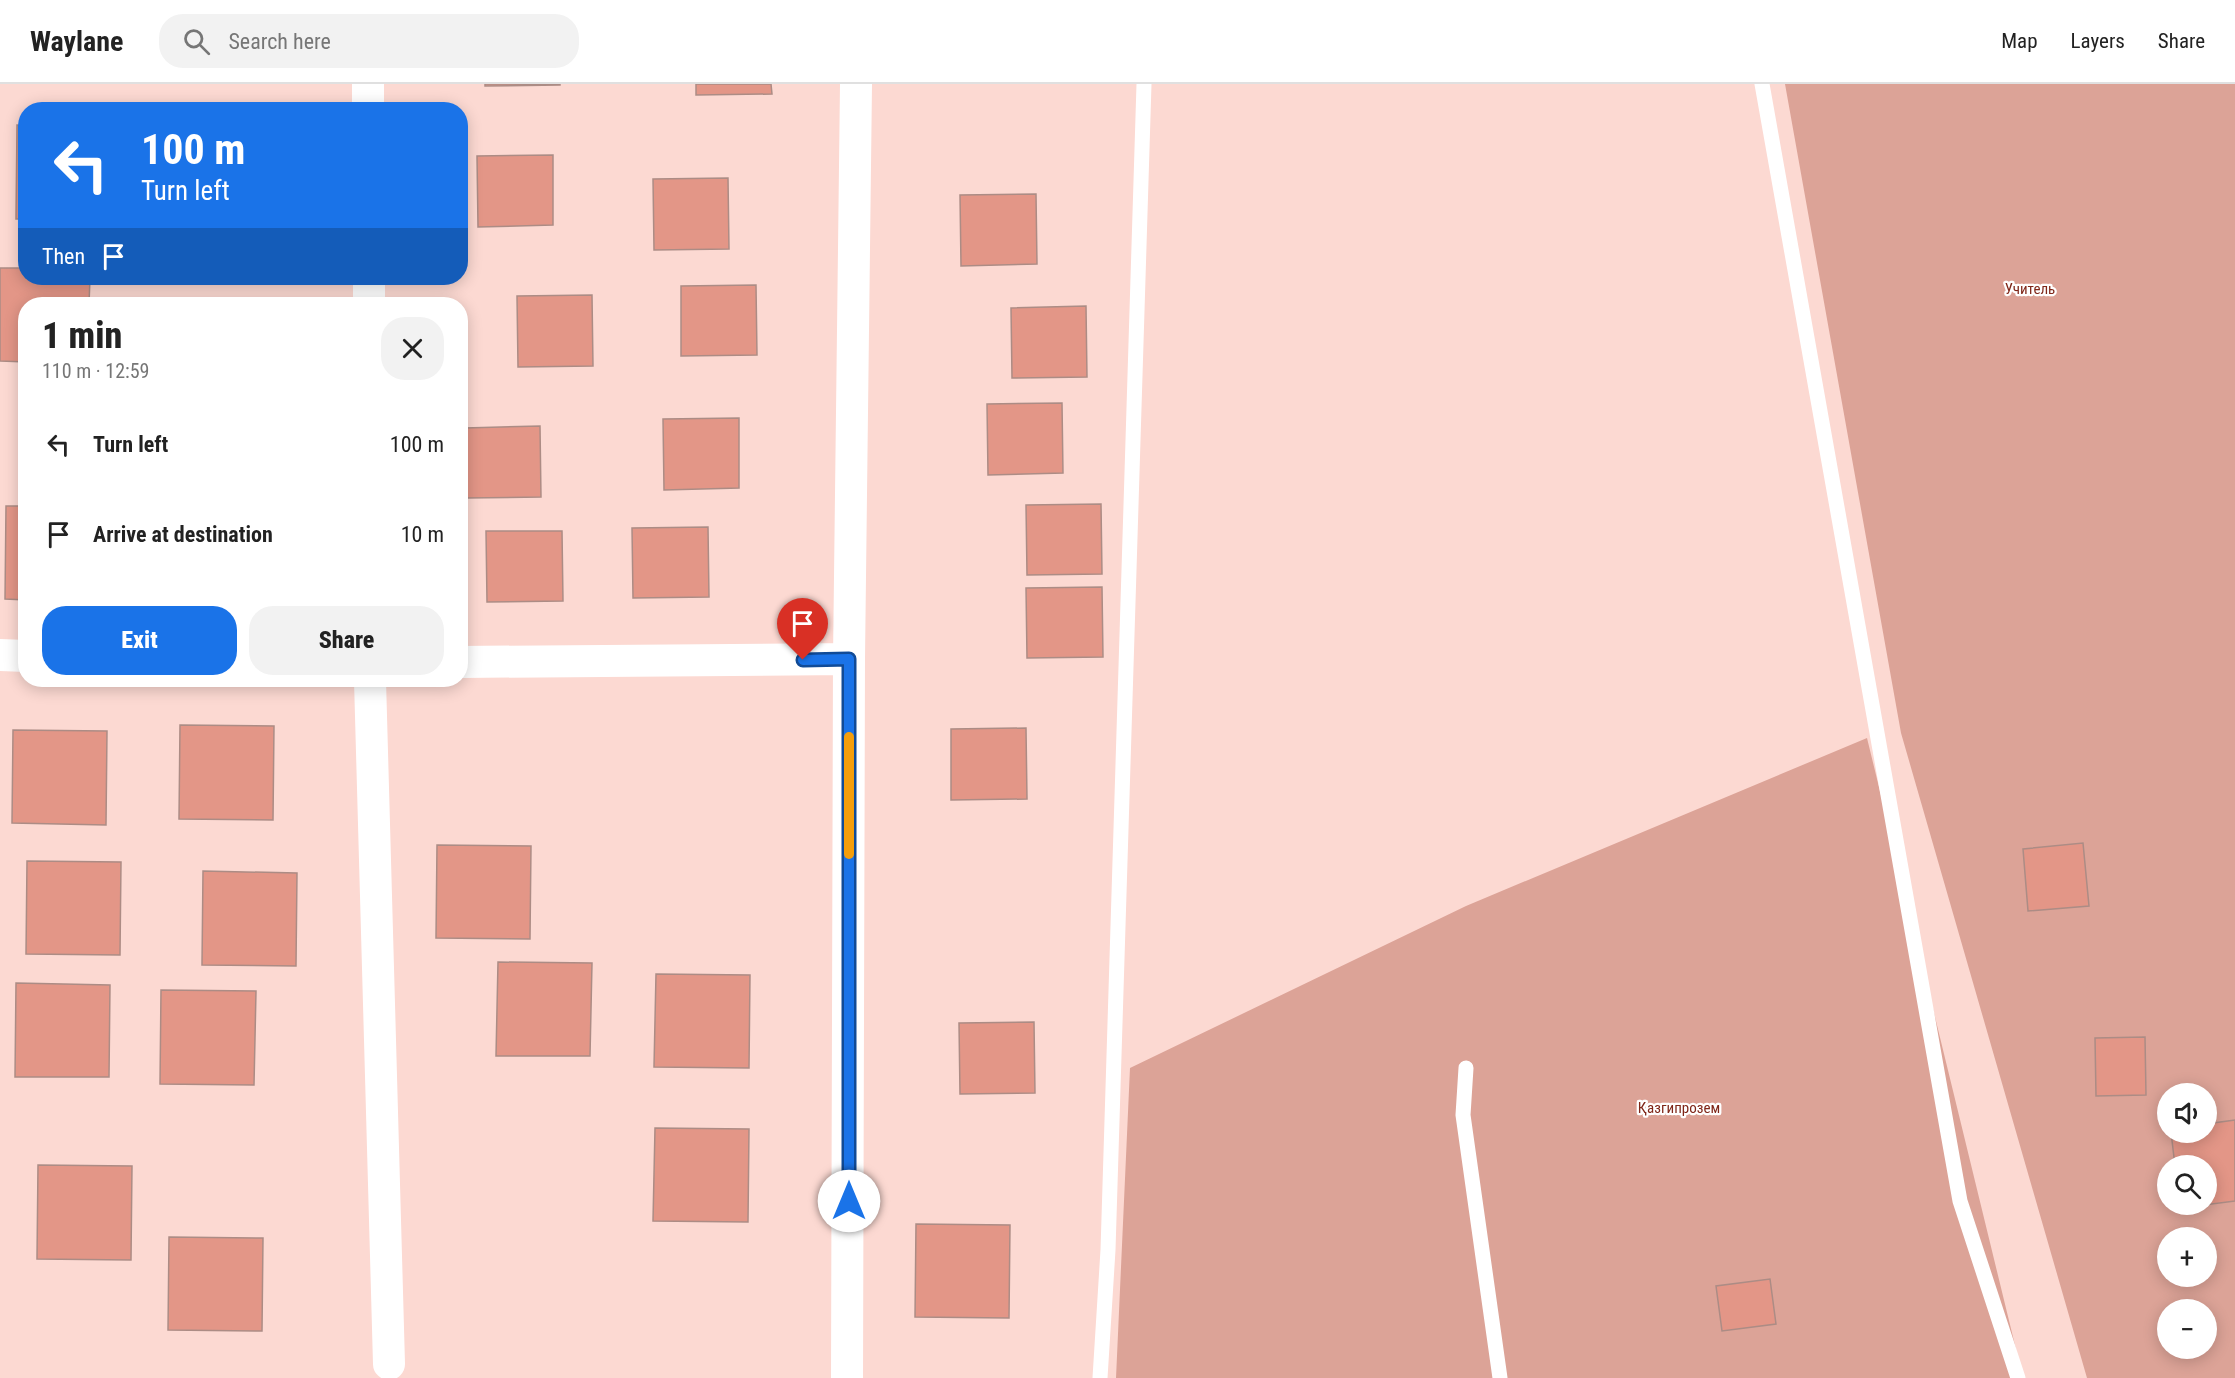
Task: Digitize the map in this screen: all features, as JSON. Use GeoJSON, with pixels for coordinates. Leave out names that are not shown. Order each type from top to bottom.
{"type":"FeatureCollection","features":[{"type":"Feature","properties":{"kind":"street"},"geometry":{"type":"LineString","coordinates":[[368,84],[368,102]]}},
{"type":"Feature","properties":{"kind":"street"},"geometry":{"type":"LineString","coordinates":[[847,1378],[849,659],[856,84]]}},
{"type":"Feature","properties":{"kind":"street"},"geometry":{"type":"LineString","coordinates":[[0,655],[18,656]]}},
{"type":"Feature","properties":{"kind":"street"},"geometry":{"type":"LineString","coordinates":[[468,662],[849,659]]}},
{"type":"Feature","properties":{"kind":"street"},"geometry":{"type":"LineString","coordinates":[[370,687],[389,1364]]}},
{"type":"Feature","properties":{"kind":"lane"},"geometry":{"type":"LineString","coordinates":[[1100,1378],[1108,1238],[1144,84]]}},
{"type":"Feature","properties":{"kind":"lane"},"geometry":{"type":"LineString","coordinates":[[1762,84],[1960,1201],[2018,1378]]}},
{"type":"Feature","properties":{"kind":"lane"},"geometry":{"type":"LineString","coordinates":[[1466,1068],[1463,1115],[1500,1378]]}},
{"type":"Feature","properties":{"kind":"green space","name":"Учитель"},"geometry":{"type":"Polygon","coordinates":[[[1785,84],[2235,84],[2235,1378],[2087,1378],[1901,733],[1785,84]]]}},
{"type":"Feature","properties":{"kind":"green space","name":"Қазгипрозем"},"geometry":{"type":"Polygon","coordinates":[[[1867,738],[2023,1378],[1116,1378],[1130,1068],[1466,906],[1867,738]]]}},
{"type":"Feature","properties":{"kind":"building"},"geometry":{"type":"Polygon","coordinates":[[[485,84],[560,84],[560,85],[485,86],[485,84]]]}},
{"type":"Feature","properties":{"kind":"building"},"geometry":{"type":"Polygon","coordinates":[[[696,84],[771,84],[772,94],[696,95],[696,84]]]}},
{"type":"Feature","properties":{"kind":"building"},"geometry":{"type":"Polygon","coordinates":[[[17,125],[18,219],[16,219],[17,125]]]}},
{"type":"Feature","properties":{"kind":"building"},"geometry":{"type":"Polygon","coordinates":[[[553,155],[553,225],[478,227],[477,156],[553,155]]]}},
{"type":"Feature","properties":{"kind":"building"},"geometry":{"type":"Polygon","coordinates":[[[728,178],[729,249],[654,250],[653,179],[728,178]]]}},
{"type":"Feature","properties":{"kind":"building"},"geometry":{"type":"Polygon","coordinates":[[[1036,194],[1037,264],[961,266],[960,195],[1036,194]]]}},
{"type":"Feature","properties":{"kind":"building"},"geometry":{"type":"Polygon","coordinates":[[[0,268],[18,268],[18,285],[90,285],[89,297],[18,297],[18,362],[0,361],[0,268]]]}},
{"type":"Feature","properties":{"kind":"building"},"geometry":{"type":"Polygon","coordinates":[[[756,285],[757,355],[681,356],[681,286],[756,285]]]}},
{"type":"Feature","properties":{"kind":"building"},"geometry":{"type":"Polygon","coordinates":[[[592,295],[593,366],[518,367],[517,296],[592,295]]]}},
{"type":"Feature","properties":{"kind":"building"},"geometry":{"type":"Polygon","coordinates":[[[1086,306],[1087,377],[1012,378],[1011,308],[1086,306]]]}},
{"type":"Feature","properties":{"kind":"building"},"geometry":{"type":"Polygon","coordinates":[[[1062,403],[1063,473],[988,475],[987,404],[1062,403]]]}},
{"type":"Feature","properties":{"kind":"building"},"geometry":{"type":"Polygon","coordinates":[[[739,418],[739,488],[664,490],[663,419],[739,418]]]}},
{"type":"Feature","properties":{"kind":"building"},"geometry":{"type":"Polygon","coordinates":[[[540,426],[541,497],[468,498],[468,428],[540,426]]]}},
{"type":"Feature","properties":{"kind":"building"},"geometry":{"type":"Polygon","coordinates":[[[1101,504],[1102,574],[1027,575],[1026,505],[1101,504]]]}},
{"type":"Feature","properties":{"kind":"building"},"geometry":{"type":"Polygon","coordinates":[[[6,506],[18,506],[18,600],[5,599],[6,506]]]}},
{"type":"Feature","properties":{"kind":"building"},"geometry":{"type":"Polygon","coordinates":[[[708,527],[709,597],[633,598],[632,528],[708,527]]]}},
{"type":"Feature","properties":{"kind":"building"},"geometry":{"type":"Polygon","coordinates":[[[486,531],[562,531],[563,601],[487,602],[486,531]]]}},
{"type":"Feature","properties":{"kind":"building"},"geometry":{"type":"Polygon","coordinates":[[[1102,587],[1103,657],[1027,658],[1026,588],[1102,587]]]}},
{"type":"Feature","properties":{"kind":"building"},"geometry":{"type":"Polygon","coordinates":[[[180,725],[274,726],[273,820],[179,819],[180,725]]]}},
{"type":"Feature","properties":{"kind":"building"},"geometry":{"type":"Polygon","coordinates":[[[1026,728],[1027,799],[951,800],[951,729],[1026,728]]]}},
{"type":"Feature","properties":{"kind":"building"},"geometry":{"type":"Polygon","coordinates":[[[13,730],[107,731],[106,825],[12,823],[13,730]]]}},
{"type":"Feature","properties":{"kind":"building"},"geometry":{"type":"Polygon","coordinates":[[[2083,843],[2089,906],[2028,911],[2023,849],[2083,843]]]}},
{"type":"Feature","properties":{"kind":"building"},"geometry":{"type":"Polygon","coordinates":[[[437,845],[531,846],[530,939],[436,938],[437,845]]]}},
{"type":"Feature","properties":{"kind":"building"},"geometry":{"type":"Polygon","coordinates":[[[27,861],[121,862],[120,955],[26,954],[27,861]]]}},
{"type":"Feature","properties":{"kind":"building"},"geometry":{"type":"Polygon","coordinates":[[[203,871],[297,873],[296,966],[202,965],[203,871]]]}},
{"type":"Feature","properties":{"kind":"building"},"geometry":{"type":"Polygon","coordinates":[[[498,962],[592,963],[590,1056],[496,1056],[498,962]]]}},
{"type":"Feature","properties":{"kind":"building"},"geometry":{"type":"Polygon","coordinates":[[[656,974],[750,975],[749,1068],[654,1067],[656,974]]]}},
{"type":"Feature","properties":{"kind":"building"},"geometry":{"type":"Polygon","coordinates":[[[16,983],[110,985],[109,1077],[15,1077],[16,983]]]}},
{"type":"Feature","properties":{"kind":"building"},"geometry":{"type":"Polygon","coordinates":[[[161,990],[256,991],[254,1085],[160,1084],[161,990]]]}},
{"type":"Feature","properties":{"kind":"building"},"geometry":{"type":"Polygon","coordinates":[[[1034,1022],[1035,1093],[960,1094],[959,1023],[1034,1022]]]}},
{"type":"Feature","properties":{"kind":"building"},"geometry":{"type":"Polygon","coordinates":[[[2145,1037],[2146,1095],[2096,1096],[2095,1038],[2145,1037]]]}},
{"type":"Feature","properties":{"kind":"building"},"geometry":{"type":"Polygon","coordinates":[[[2235,1120],[2235,1201],[2217,1203],[2217,1155],[2174,1155],[2172,1143],[2217,1143],[2217,1122],[2235,1120]]]}},
{"type":"Feature","properties":{"kind":"building"},"geometry":{"type":"Polygon","coordinates":[[[655,1128],[749,1129],[748,1222],[653,1221],[655,1128]]]}},
{"type":"Feature","properties":{"kind":"building"},"geometry":{"type":"Polygon","coordinates":[[[38,1165],[132,1166],[131,1260],[37,1259],[38,1165]]]}},
{"type":"Feature","properties":{"kind":"building"},"geometry":{"type":"Polygon","coordinates":[[[916,1224],[1010,1225],[1009,1318],[915,1317],[916,1224]]]}},
{"type":"Feature","properties":{"kind":"building"},"geometry":{"type":"Polygon","coordinates":[[[169,1237],[263,1238],[262,1331],[168,1330],[169,1237]]]}},
{"type":"Feature","properties":{"kind":"building"},"geometry":{"type":"Polygon","coordinates":[[[1770,1279],[1776,1324],[1722,1331],[1716,1286],[1770,1279]]]}},
{"type":"Feature","properties":{"kind":"slow traffic"},"geometry":{"type":"LineString","coordinates":[[849,737],[849,854]]}},
{"type":"Feature","properties":{"kind":"route"},"geometry":{"type":"LineString","coordinates":[[803,660],[849,659],[849,1201]]}}]}
